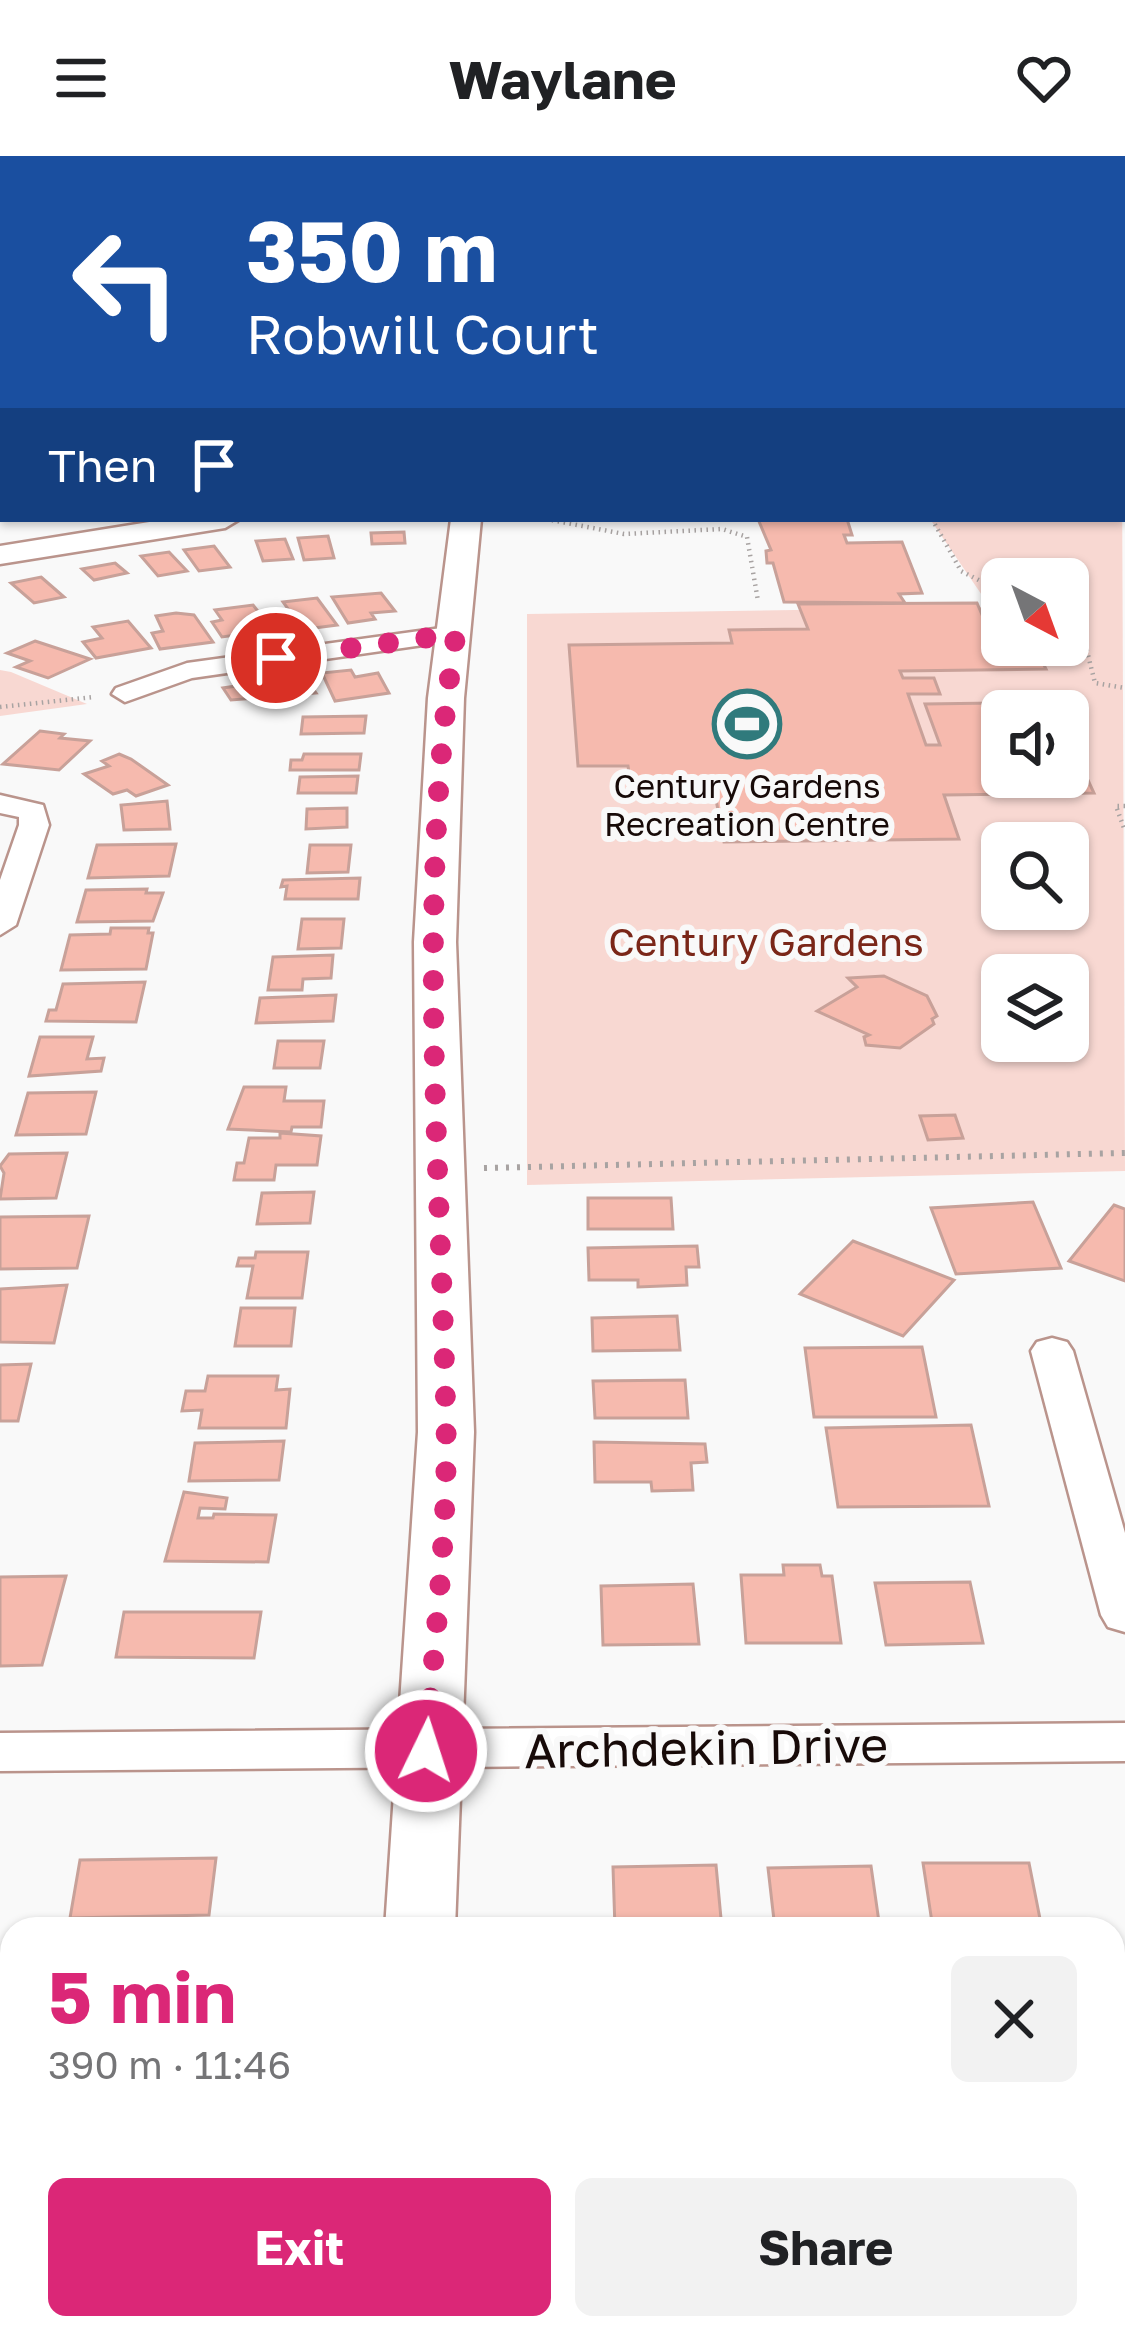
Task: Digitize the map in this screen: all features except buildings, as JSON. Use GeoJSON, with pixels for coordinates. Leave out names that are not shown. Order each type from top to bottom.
{"type":"FeatureCollection","features":[{"type":"Feature","properties":{"kind":"street"},"geometry":{"type":"LineString","coordinates":[[0,555],[206,522]]}},
{"type":"Feature","properties":{"kind":"street"},"geometry":{"type":"LineString","coordinates":[[419,1917],[446,1432],[435,942],[446,698],[466,522]]}},
{"type":"Feature","properties":{"kind":"street"},"geometry":{"type":"LineString","coordinates":[[124,694],[187,670],[456,634]]}},
{"type":"Feature","properties":{"kind":"street"},"geometry":{"type":"LineString","coordinates":[[0,805],[33,811],[34,825],[0,925]]}},
{"type":"Feature","properties":{"kind":"street"},"geometry":{"type":"LineString","coordinates":[[1052,1352],[1125,1615]]}},
{"type":"Feature","properties":{"kind":"street","name":"Archdekin Drive"},"geometry":{"type":"LineString","coordinates":[[0,1751],[1125,1742]]}},
{"type":"Feature","properties":{"kind":"path"},"geometry":{"type":"LineString","coordinates":[[562,522],[624,534],[722,529],[747,537],[758,601]]}},
{"type":"Feature","properties":{"kind":"path"},"geometry":{"type":"LineString","coordinates":[[718,522],[722,529]]}},
{"type":"Feature","properties":{"kind":"path"},"geometry":{"type":"LineString","coordinates":[[934,522],[961,571],[981,581]]}},
{"type":"Feature","properties":{"kind":"path"},"geometry":{"type":"LineString","coordinates":[[1089,659],[1095,683],[1125,688]]}},
{"type":"Feature","properties":{"kind":"path"},"geometry":{"type":"LineString","coordinates":[[0,707],[124,694]]}},
{"type":"Feature","properties":{"kind":"path"},"geometry":{"type":"LineString","coordinates":[[1125,806],[1116,806],[1125,831]]}},
{"type":"Feature","properties":{"kind":"path"},"geometry":{"type":"LineString","coordinates":[[440,1169],[1125,1153]]}},
{"type":"Feature","properties":{"kind":"green space","name":"Century Gardens"},"geometry":{"type":"Polygon","coordinates":[[[932,522],[1122,522],[1125,1171],[527,1185],[527,614],[981,607],[981,666],[1089,666],[1089,558],[981,558],[981,594],[932,522]]]}},
{"type":"Feature","properties":{"kind":"green space"},"geometry":{"type":"Polygon","coordinates":[[[0,670],[11,672],[87,704],[0,716],[0,670]]]}},
{"type":"Feature","properties":{"kind":"place","name":"Century Gardens Recreation Centre"},"geometry":{"type":"Point","coordinates":[747,724]}},
{"type":"Feature","properties":{"kind":"route"},"geometry":{"type":"LineString","coordinates":[[276,658],[456,634],[446,698],[435,942],[446,1432],[426,1751]]}}]}
